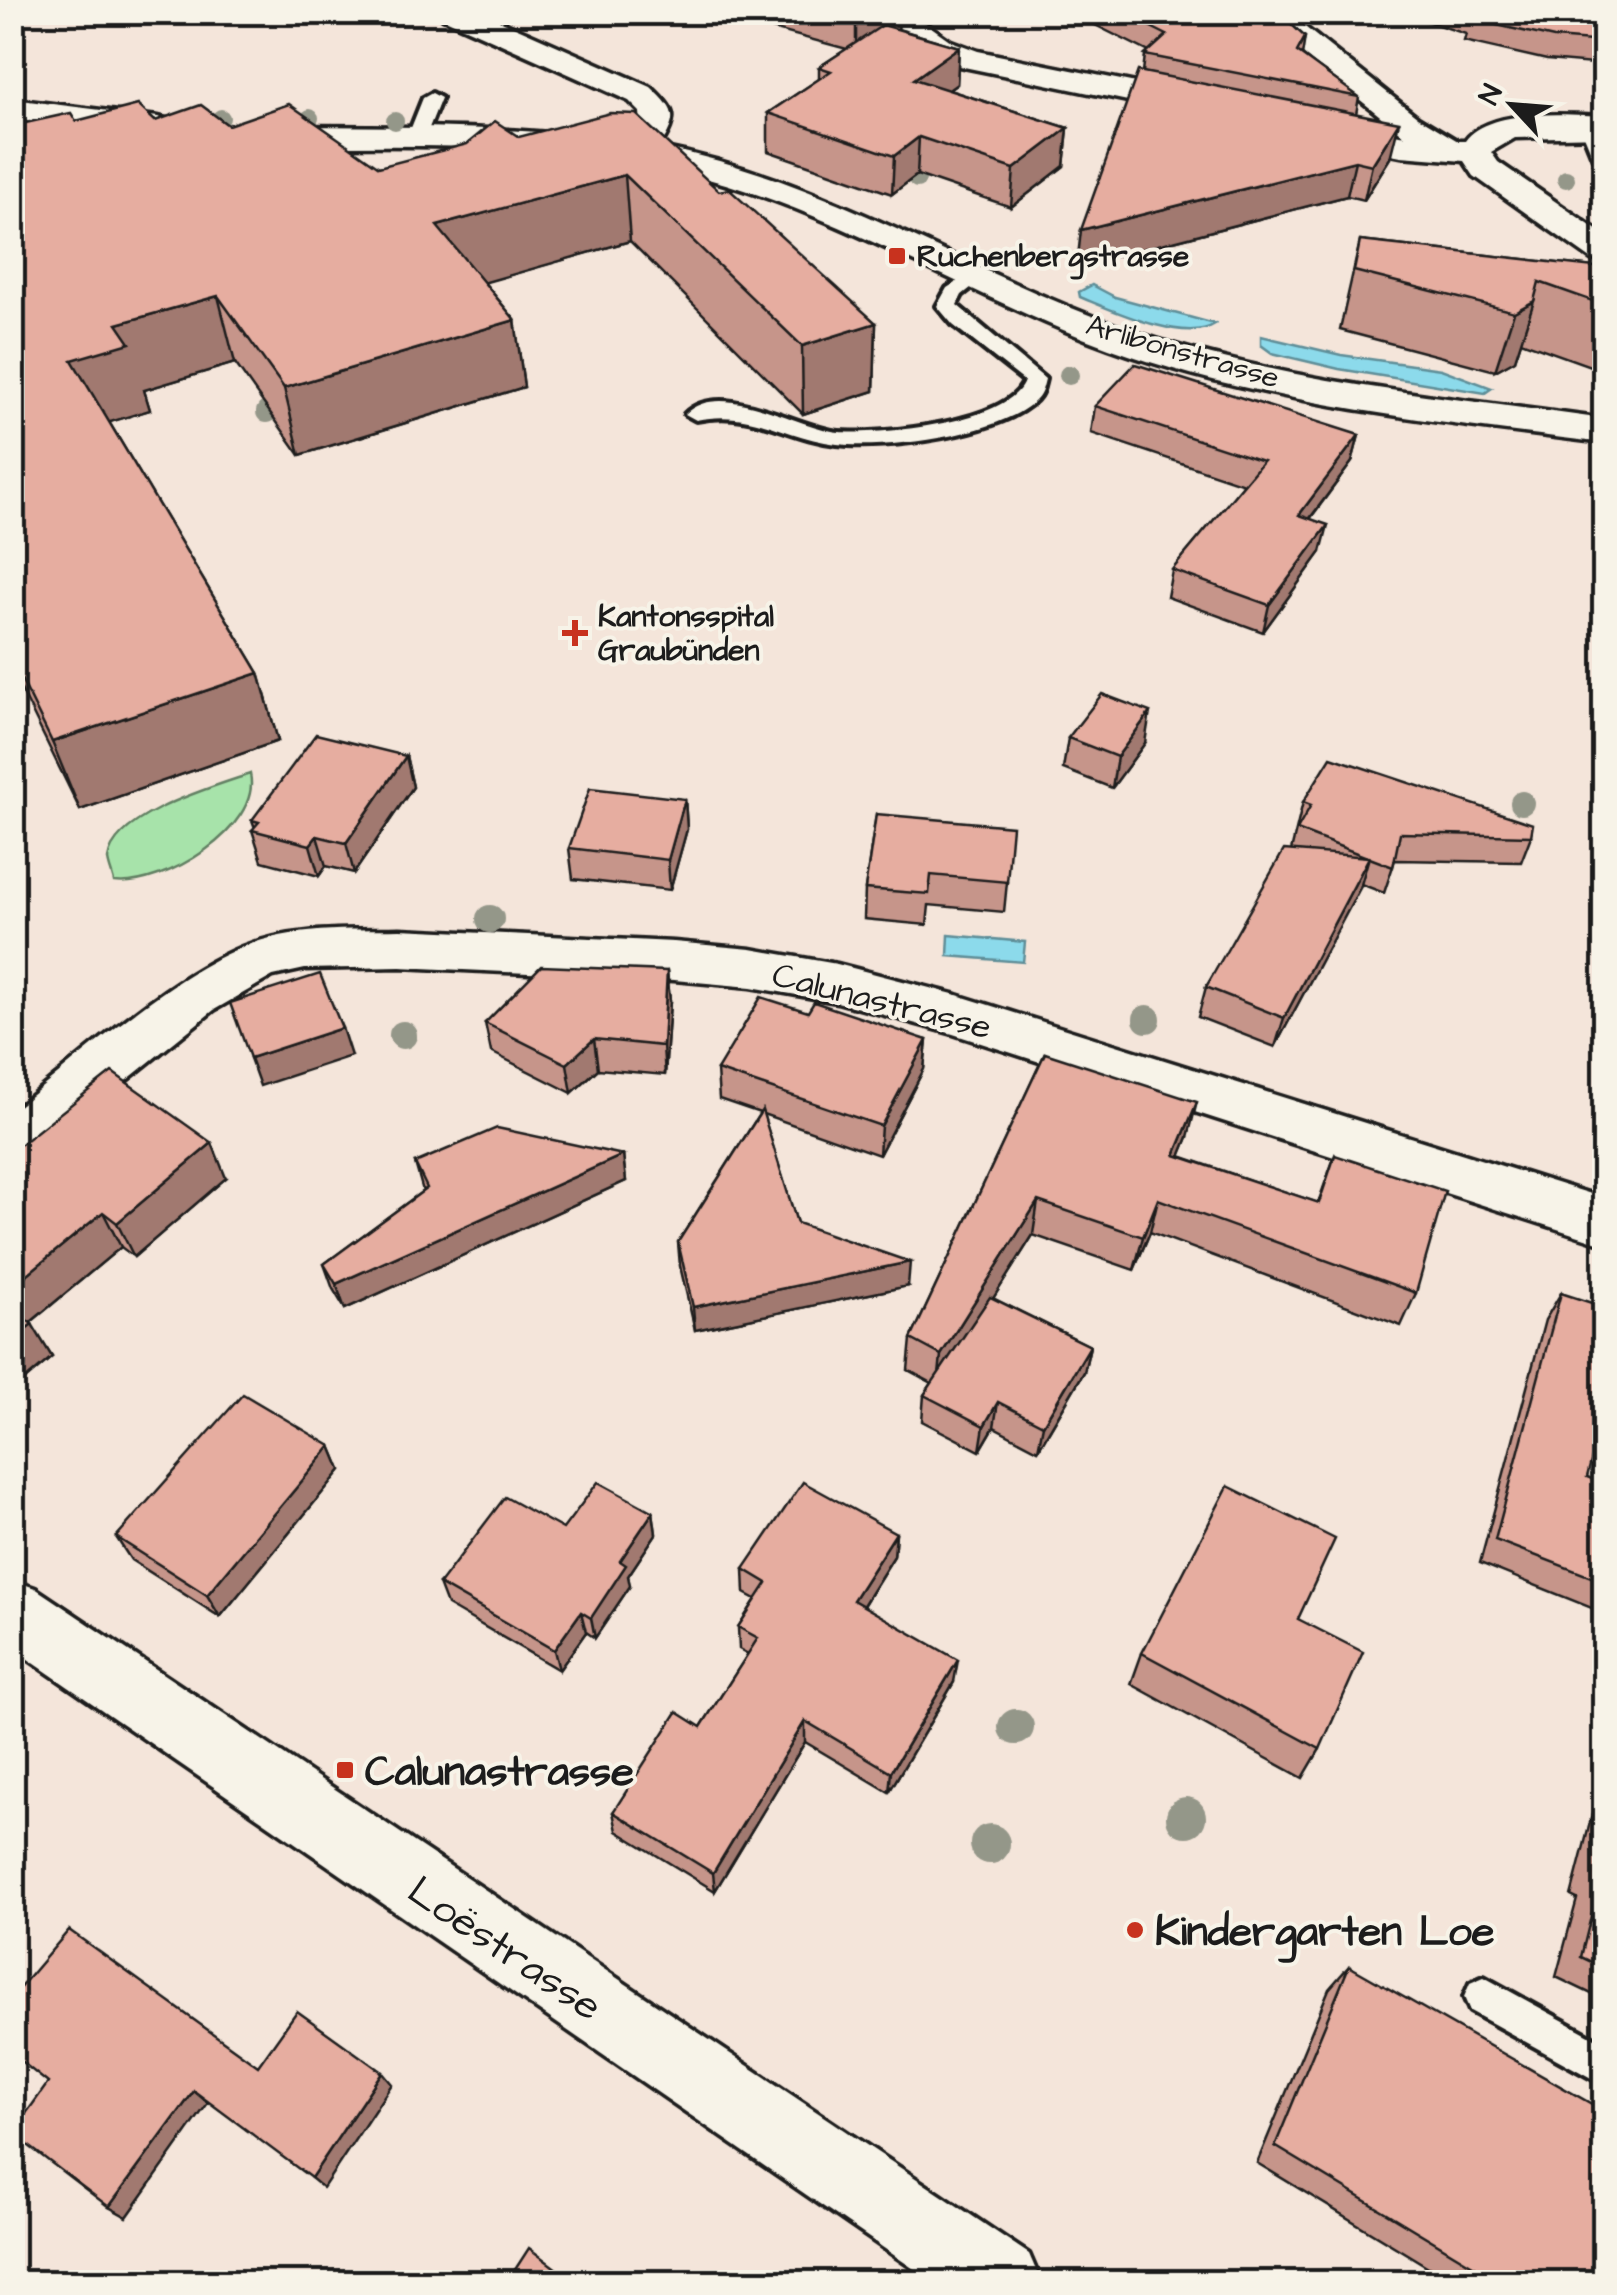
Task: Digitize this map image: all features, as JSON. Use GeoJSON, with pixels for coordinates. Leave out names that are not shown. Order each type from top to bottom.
{"type":"FeatureCollection","features":[{"type":"Feature","properties":{"kind":"street"},"geometry":{"type":"LineString","coordinates":[[454,12],[640,94],[656,110],[657,124],[640,153]]}},
{"type":"Feature","properties":{"kind":"street"},"geometry":{"type":"LineString","coordinates":[[890,12],[927,40],[970,59],[1234,113]]}},
{"type":"Feature","properties":{"kind":"street"},"geometry":{"type":"LineString","coordinates":[[1266,12],[1406,124],[1440,142],[1474,152],[1486,168],[1604,251]]}},
{"type":"Feature","properties":{"kind":"street"},"geometry":{"type":"LineString","coordinates":[[12,109],[188,130]]}},
{"type":"Feature","properties":{"kind":"street"},"geometry":{"type":"LineString","coordinates":[[1280,122],[1401,146],[1474,152]]}},
{"type":"Feature","properties":{"kind":"street"},"geometry":{"type":"LineString","coordinates":[[1474,152],[1486,136],[1506,130],[1597,126]]}},
{"type":"Feature","properties":{"kind":"street","name":"Arlibonstrasse"},"geometry":{"type":"LineString","coordinates":[[237,134],[380,146],[416,138],[536,142],[640,153],[718,170],[811,200],[1085,326],[1178,356],[1304,384],[1604,431]]}},
{"type":"Feature","properties":{"kind":"street","name":"Calunastrasse"},"geometry":{"type":"LineString","coordinates":[[12,1142],[196,996],[259,961],[305,950],[381,948],[655,960],[751,968],[837,983],[957,1015],[1604,1221]]}},
{"type":"Feature","properties":{"kind":"street","name":"Loëstrasse"},"geometry":{"type":"LineString","coordinates":[[12,1610],[1001,2282]]}},
{"type":"Feature","properties":{"kind":"lane"},"geometry":{"type":"LineString","coordinates":[[416,138],[432,98]]}},
{"type":"Feature","properties":{"kind":"lane"},"geometry":{"type":"LineString","coordinates":[[1597,126],[1604,162]]}},
{"type":"Feature","properties":{"kind":"lane"},"geometry":{"type":"LineString","coordinates":[[696,414],[722,406],[762,414],[832,438],[867,439],[956,426],[1011,407],[1030,393],[1035,379],[960,321],[947,306],[954,292],[976,276]]}},
{"type":"Feature","properties":{"kind":"lane"},"geometry":{"type":"LineString","coordinates":[[1484,1997],[1604,2065]]}},
{"type":"Feature","properties":{"kind":"green space"},"geometry":{"type":"Polygon","coordinates":[[[250,774],[250,794],[241,814],[205,850],[158,875],[114,882],[108,859],[114,843],[127,829],[168,804],[250,774]]]}},
{"type":"Feature","properties":{"kind":"water"},"geometry":{"type":"Polygon","coordinates":[[[1092,285],[1115,297],[1215,324],[1186,330],[1129,317],[1080,297],[1079,292],[1092,285]]]}},
{"type":"Feature","properties":{"kind":"water"},"geometry":{"type":"Polygon","coordinates":[[[1261,336],[1341,355],[1441,369],[1492,388],[1485,393],[1339,369],[1272,353],[1261,345],[1261,336]]]}},
{"type":"Feature","properties":{"kind":"water"},"geometry":{"type":"Polygon","coordinates":[[[949,935],[1025,942],[1023,962],[948,956],[949,935]]]}},
{"type":"Feature","properties":{"kind":"building"},"geometry":{"type":"Polygon","coordinates":[[[817,12],[884,12],[856,23],[817,12]]]}},
{"type":"Feature","properties":{"kind":"building"},"geometry":{"type":"Polygon","coordinates":[[[1121,12],[1278,12],[1305,37],[1297,52],[1359,97],[1145,55],[1167,35],[1121,12]]]}},
{"type":"Feature","properties":{"kind":"building"},"geometry":{"type":"Polygon","coordinates":[[[1473,12],[1604,12],[1604,42],[1554,38],[1470,19],[1473,12]]]}},
{"type":"Feature","properties":{"kind":"building"},"geometry":{"type":"Polygon","coordinates":[[[883,25],[959,47],[914,79],[1068,128],[1014,169],[919,137],[894,156],[768,113],[831,71],[819,67],[883,25]]]}},
{"type":"Feature","properties":{"kind":"building"},"geometry":{"type":"Polygon","coordinates":[[[1138,71],[1399,122],[1372,165],[1355,161],[1081,230],[1138,71]]]}},
{"type":"Feature","properties":{"kind":"building"},"geometry":{"type":"Polygon","coordinates":[[[289,104],[379,167],[467,144],[495,121],[519,137],[610,113],[636,114],[719,191],[729,189],[876,323],[802,346],[625,175],[437,226],[515,320],[284,388],[218,296],[117,324],[130,343],[72,360],[259,673],[52,742],[12,660],[12,126],[71,113],[76,121],[138,105],[155,121],[201,105],[228,125],[289,104]]]}},
{"type":"Feature","properties":{"kind":"building"},"geometry":{"type":"Polygon","coordinates":[[[1360,241],[1604,268],[1604,305],[1539,282],[1534,301],[1514,312],[1354,271],[1360,241]]]}},
{"type":"Feature","properties":{"kind":"building"},"geometry":{"type":"Polygon","coordinates":[[[1135,364],[1359,435],[1299,515],[1328,525],[1269,605],[1172,570],[1263,461],[1095,406],[1135,364]]]}},
{"type":"Feature","properties":{"kind":"building"},"geometry":{"type":"Polygon","coordinates":[[[1102,694],[1150,712],[1117,757],[1068,738],[1102,694]]]}},
{"type":"Feature","properties":{"kind":"building"},"geometry":{"type":"Polygon","coordinates":[[[316,734],[406,756],[346,843],[317,836],[310,845],[252,830],[259,822],[252,820],[316,734]]]}},
{"type":"Feature","properties":{"kind":"building"},"geometry":{"type":"Polygon","coordinates":[[[1331,757],[1533,824],[1531,836],[1400,833],[1393,867],[1297,830],[1311,805],[1303,802],[1331,757]]]}},
{"type":"Feature","properties":{"kind":"building"},"geometry":{"type":"Polygon","coordinates":[[[590,788],[685,799],[668,860],[569,848],[590,788]]]}},
{"type":"Feature","properties":{"kind":"building"},"geometry":{"type":"Polygon","coordinates":[[[876,814],[1012,826],[1007,882],[931,875],[929,894],[865,889],[876,814]]]}},
{"type":"Feature","properties":{"kind":"building"},"geometry":{"type":"Polygon","coordinates":[[[1284,850],[1369,857],[1284,1018],[1206,987],[1284,850]]]}},
{"type":"Feature","properties":{"kind":"building"},"geometry":{"type":"Polygon","coordinates":[[[541,966],[667,971],[663,1046],[594,1039],[567,1064],[485,1023],[541,966]]]}},
{"type":"Feature","properties":{"kind":"building"},"geometry":{"type":"Polygon","coordinates":[[[320,974],[342,1028],[250,1058],[230,1003],[320,974]]]}},
{"type":"Feature","properties":{"kind":"building"},"geometry":{"type":"Polygon","coordinates":[[[761,997],[808,1012],[814,1002],[927,1040],[881,1126],[717,1070],[761,997]]]}},
{"type":"Feature","properties":{"kind":"building"},"geometry":{"type":"Polygon","coordinates":[[[1045,1053],[1197,1102],[1175,1155],[1319,1203],[1335,1155],[1445,1191],[1416,1293],[1158,1199],[1143,1237],[1038,1201],[941,1355],[911,1339],[1045,1053]]]}},
{"type":"Feature","properties":{"kind":"building"},"geometry":{"type":"Polygon","coordinates":[[[112,1072],[212,1143],[117,1223],[103,1212],[12,1287],[12,1151],[112,1072]]]}},
{"type":"Feature","properties":{"kind":"building"},"geometry":{"type":"Polygon","coordinates":[[[762,1110],[797,1223],[910,1262],[693,1307],[678,1242],[762,1110]]]}},
{"type":"Feature","properties":{"kind":"building"},"geometry":{"type":"Polygon","coordinates":[[[497,1128],[623,1155],[336,1284],[324,1264],[427,1188],[415,1163],[497,1128]]]}},
{"type":"Feature","properties":{"kind":"building"},"geometry":{"type":"Polygon","coordinates":[[[1561,1293],[1604,1307],[1604,1411],[1587,1477],[1604,1484],[1604,1582],[1495,1540],[1561,1293]]]}},
{"type":"Feature","properties":{"kind":"building"},"geometry":{"type":"Polygon","coordinates":[[[990,1297],[1090,1346],[1043,1425],[998,1402],[984,1426],[924,1395],[990,1297]]]}},
{"type":"Feature","properties":{"kind":"building"},"geometry":{"type":"Polygon","coordinates":[[[12,1309],[32,1324],[12,1340],[12,1309]]]}},
{"type":"Feature","properties":{"kind":"building"},"geometry":{"type":"Polygon","coordinates":[[[243,1394],[331,1446],[207,1595],[116,1537],[243,1394]]]}},
{"type":"Feature","properties":{"kind":"building"},"geometry":{"type":"Polygon","coordinates":[[[598,1482],[653,1512],[620,1561],[626,1565],[591,1618],[581,1612],[554,1650],[439,1584],[505,1497],[563,1529],[598,1482]]]}},
{"type":"Feature","properties":{"kind":"building"},"geometry":{"type":"Polygon","coordinates":[[[803,1482],[896,1533],[853,1600],[958,1660],[891,1772],[805,1721],[713,1873],[613,1812],[677,1712],[701,1727],[758,1638],[738,1627],[767,1583],[744,1569],[803,1482]]]}},
{"type":"Feature","properties":{"kind":"building"},"geometry":{"type":"Polygon","coordinates":[[[1228,1486],[1335,1539],[1298,1619],[1363,1652],[1320,1749],[1142,1653],[1228,1486]]]}},
{"type":"Feature","properties":{"kind":"building"},"geometry":{"type":"Polygon","coordinates":[[[1604,1839],[1604,1968],[1581,1957],[1601,1876],[1596,1874],[1604,1839]]]}},
{"type":"Feature","properties":{"kind":"building"},"geometry":{"type":"Polygon","coordinates":[[[69,1930],[258,2066],[297,2011],[382,2072],[311,2178],[194,2091],[109,2207],[12,2133],[48,2083],[12,2054],[12,1997],[69,1930]]]}},
{"type":"Feature","properties":{"kind":"building"},"geometry":{"type":"Polygon","coordinates":[[[1349,1966],[1604,2111],[1604,2257],[1597,2282],[1501,2282],[1275,2146],[1349,1966]]]}},
{"type":"Feature","properties":{"kind":"building"},"geometry":{"type":"Polygon","coordinates":[[[529,2248],[574,2282],[507,2282],[529,2248]]]}},
{"type":"Feature","properties":{"kind":"place","name":"Ruchenbergstrasse"},"geometry":{"type":"Point","coordinates":[897,256]}},
{"type":"Feature","properties":{"kind":"place","name":"Kantonsspital Graubünden"},"geometry":{"type":"Point","coordinates":[575,633]}},
{"type":"Feature","properties":{"kind":"place","name":"Calunastrasse"},"geometry":{"type":"Point","coordinates":[345,1770]}},
{"type":"Feature","properties":{"kind":"place","name":"Kindergarten Loe"},"geometry":{"type":"Point","coordinates":[1135,1930]}}]}
